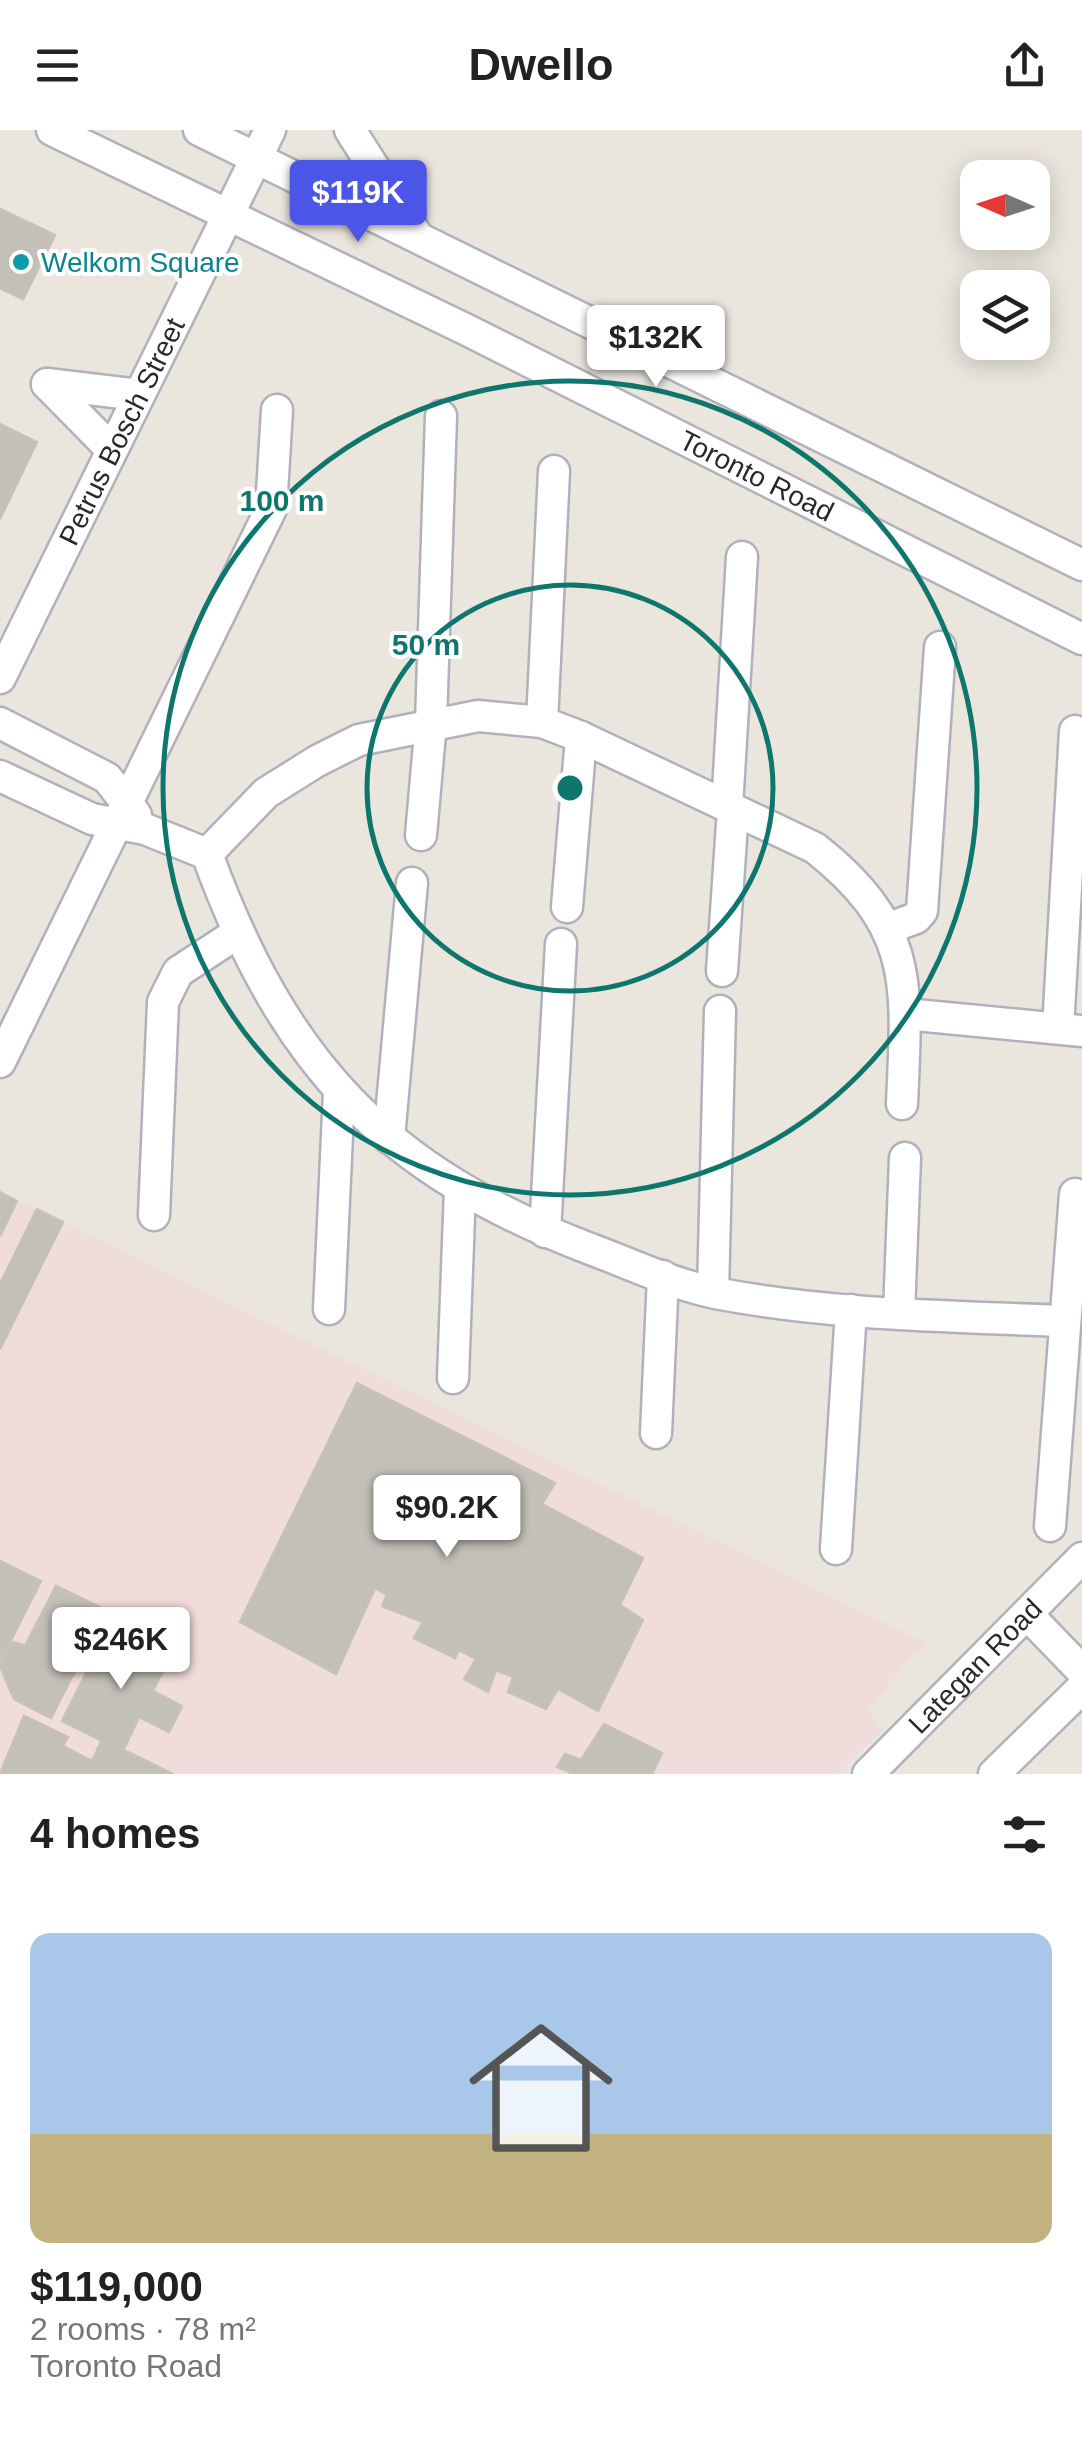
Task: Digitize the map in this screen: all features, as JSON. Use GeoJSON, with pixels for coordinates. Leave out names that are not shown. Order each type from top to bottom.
{"type":"FeatureCollection","features":[{"type":"Feature","properties":{"kind":"street","name":"Toronto Road"},"geometry":{"type":"LineString","coordinates":[[52,130],[1079,628]]}},
{"type":"Feature","properties":{"kind":"street"},"geometry":{"type":"LineString","coordinates":[[199,130],[1082,565]]}},
{"type":"Feature","properties":{"kind":"street","name":"Petrus Bosch Street"},"geometry":{"type":"LineString","coordinates":[[0,678],[270,130]]}},
{"type":"Feature","properties":{"kind":"street"},"geometry":{"type":"LineString","coordinates":[[350,130],[420,240]]}},
{"type":"Feature","properties":{"kind":"street"},"geometry":{"type":"LineString","coordinates":[[111,449],[47,384],[139,395]]}},
{"type":"Feature","properties":{"kind":"street"},"geometry":{"type":"LineString","coordinates":[[0,1062],[272,509],[277,410]]}},
{"type":"Feature","properties":{"kind":"street"},"geometry":{"type":"LineString","coordinates":[[422,835],[431,722],[441,416]]}},
{"type":"Feature","properties":{"kind":"street"},"geometry":{"type":"LineString","coordinates":[[542,722],[554,471]]}},
{"type":"Feature","properties":{"kind":"street"},"geometry":{"type":"LineString","coordinates":[[722,971],[742,556]]}},
{"type":"Feature","properties":{"kind":"street"},"geometry":{"type":"LineString","coordinates":[[889,928],[916,918],[922,911],[940,647]]}},
{"type":"Feature","properties":{"kind":"street"},"geometry":{"type":"LineString","coordinates":[[207,854],[234,821],[266,793],[359,740],[431,722],[478,716],[542,722],[815,848],[854,879],[889,928],[902,972],[902,1104]]}},
{"type":"Feature","properties":{"kind":"street"},"geometry":{"type":"LineString","coordinates":[[0,723],[106,778],[120,812]]}},
{"type":"Feature","properties":{"kind":"street"},"geometry":{"type":"LineString","coordinates":[[905,1014],[1070,1029],[1074,731]]}},
{"type":"Feature","properties":{"kind":"street"},"geometry":{"type":"LineString","coordinates":[[566,907],[581,737]]}},
{"type":"Feature","properties":{"kind":"street"},"geometry":{"type":"LineString","coordinates":[[0,776],[120,812],[146,830],[207,854],[236,934],[282,1020],[339,1092],[389,1138],[460,1188],[545,1232],[713,1292],[850,1310],[1062,1322]]}},
{"type":"Feature","properties":{"kind":"street"},"geometry":{"type":"LineString","coordinates":[[389,1138],[412,883]]}},
{"type":"Feature","properties":{"kind":"street"},"geometry":{"type":"LineString","coordinates":[[154,1214],[163,1002],[178,972],[236,934]]}},
{"type":"Feature","properties":{"kind":"street"},"geometry":{"type":"LineString","coordinates":[[545,1232],[562,944]]}},
{"type":"Feature","properties":{"kind":"street"},"geometry":{"type":"LineString","coordinates":[[713,1292],[720,1011]]}},
{"type":"Feature","properties":{"kind":"street"},"geometry":{"type":"LineString","coordinates":[[329,1309],[339,1092]]}},
{"type":"Feature","properties":{"kind":"street"},"geometry":{"type":"LineString","coordinates":[[899,1313],[904,1158]]}},
{"type":"Feature","properties":{"kind":"street"},"geometry":{"type":"LineString","coordinates":[[454,1378],[460,1188]]}},
{"type":"Feature","properties":{"kind":"street"},"geometry":{"type":"LineString","coordinates":[[1050,1526],[1062,1322],[1075,1194]]}},
{"type":"Feature","properties":{"kind":"street"},"geometry":{"type":"LineString","coordinates":[[656,1433],[663,1276]]}},
{"type":"Feature","properties":{"kind":"street"},"geometry":{"type":"LineString","coordinates":[[836,1549],[850,1310]]}},
{"type":"Feature","properties":{"kind":"street","name":"Lategan Road"},"geometry":{"type":"LineString","coordinates":[[868,1774],[1082,1558]]}},
{"type":"Feature","properties":{"kind":"street"},"geometry":{"type":"LineString","coordinates":[[1027,1614],[1082,1671]]}},
{"type":"Feature","properties":{"kind":"street"},"geometry":{"type":"LineString","coordinates":[[994,1774],[1082,1688]]}},
{"type":"Feature","properties":{"kind":"shaded area"},"geometry":{"type":"Polygon","coordinates":[[[0,1192],[928,1644],[911,1656],[868,1711],[883,1730],[837,1774],[0,1774],[0,1192]]]}},
{"type":"Feature","properties":{"kind":"building","name":"Welkom Square"},"geometry":{"type":"Polygon","coordinates":[[[0,209],[55,235],[23,299],[0,288],[0,209]]]}},
{"type":"Feature","properties":{"kind":"building"},"geometry":{"type":"Polygon","coordinates":[[[0,424],[37,442],[0,519],[0,424]]]}},
{"type":"Feature","properties":{"kind":"building"},"geometry":{"type":"Polygon","coordinates":[[[0,1192],[17,1201],[0,1236],[0,1192]]]}},
{"type":"Feature","properties":{"kind":"building"},"geometry":{"type":"Polygon","coordinates":[[[37,1209],[63,1222],[0,1349],[0,1284],[37,1209]]]}},
{"type":"Feature","properties":{"kind":"building"},"geometry":{"type":"Polygon","coordinates":[[[357,1383],[555,1483],[542,1504],[643,1558],[620,1605],[643,1620],[598,1711],[558,1689],[546,1709],[508,1692],[513,1677],[496,1670],[488,1692],[464,1679],[476,1659],[459,1650],[455,1658],[414,1638],[423,1622],[382,1606],[387,1595],[375,1588],[336,1674],[240,1622],[357,1383]]]}},
{"type":"Feature","properties":{"kind":"building"},"geometry":{"type":"Polygon","coordinates":[[[0,1561],[41,1581],[0,1662],[0,1561]]]}},
{"type":"Feature","properties":{"kind":"building"},"geometry":{"type":"Polygon","coordinates":[[[56,1586],[106,1610],[51,1718],[14,1699],[0,1666],[13,1642],[25,1646],[56,1586]]]}},
{"type":"Feature","properties":{"kind":"building"},"geometry":{"type":"Polygon","coordinates":[[[109,1628],[170,1656],[153,1691],[182,1706],[169,1732],[139,1717],[123,1751],[62,1721],[109,1628]]]}},
{"type":"Feature","properties":{"kind":"building"},"geometry":{"type":"Polygon","coordinates":[[[24,1716],[68,1737],[63,1746],[92,1761],[97,1751],[137,1774],[0,1774],[24,1716]]]}},
{"type":"Feature","properties":{"kind":"building"},"geometry":{"type":"Polygon","coordinates":[[[604,1724],[662,1753],[652,1774],[574,1774],[557,1767],[565,1754],[581,1760],[604,1724]]]}},
{"type":"Feature","properties":{"kind":"building"},"geometry":{"type":"Polygon","coordinates":[[[101,1742],[173,1774],[139,1774],[97,1750],[101,1742]]]}},
{"type":"Feature","properties":{"kind":"place","name":"Welkom Square"},"geometry":{"type":"Point","coordinates":[21,262]}}]}
